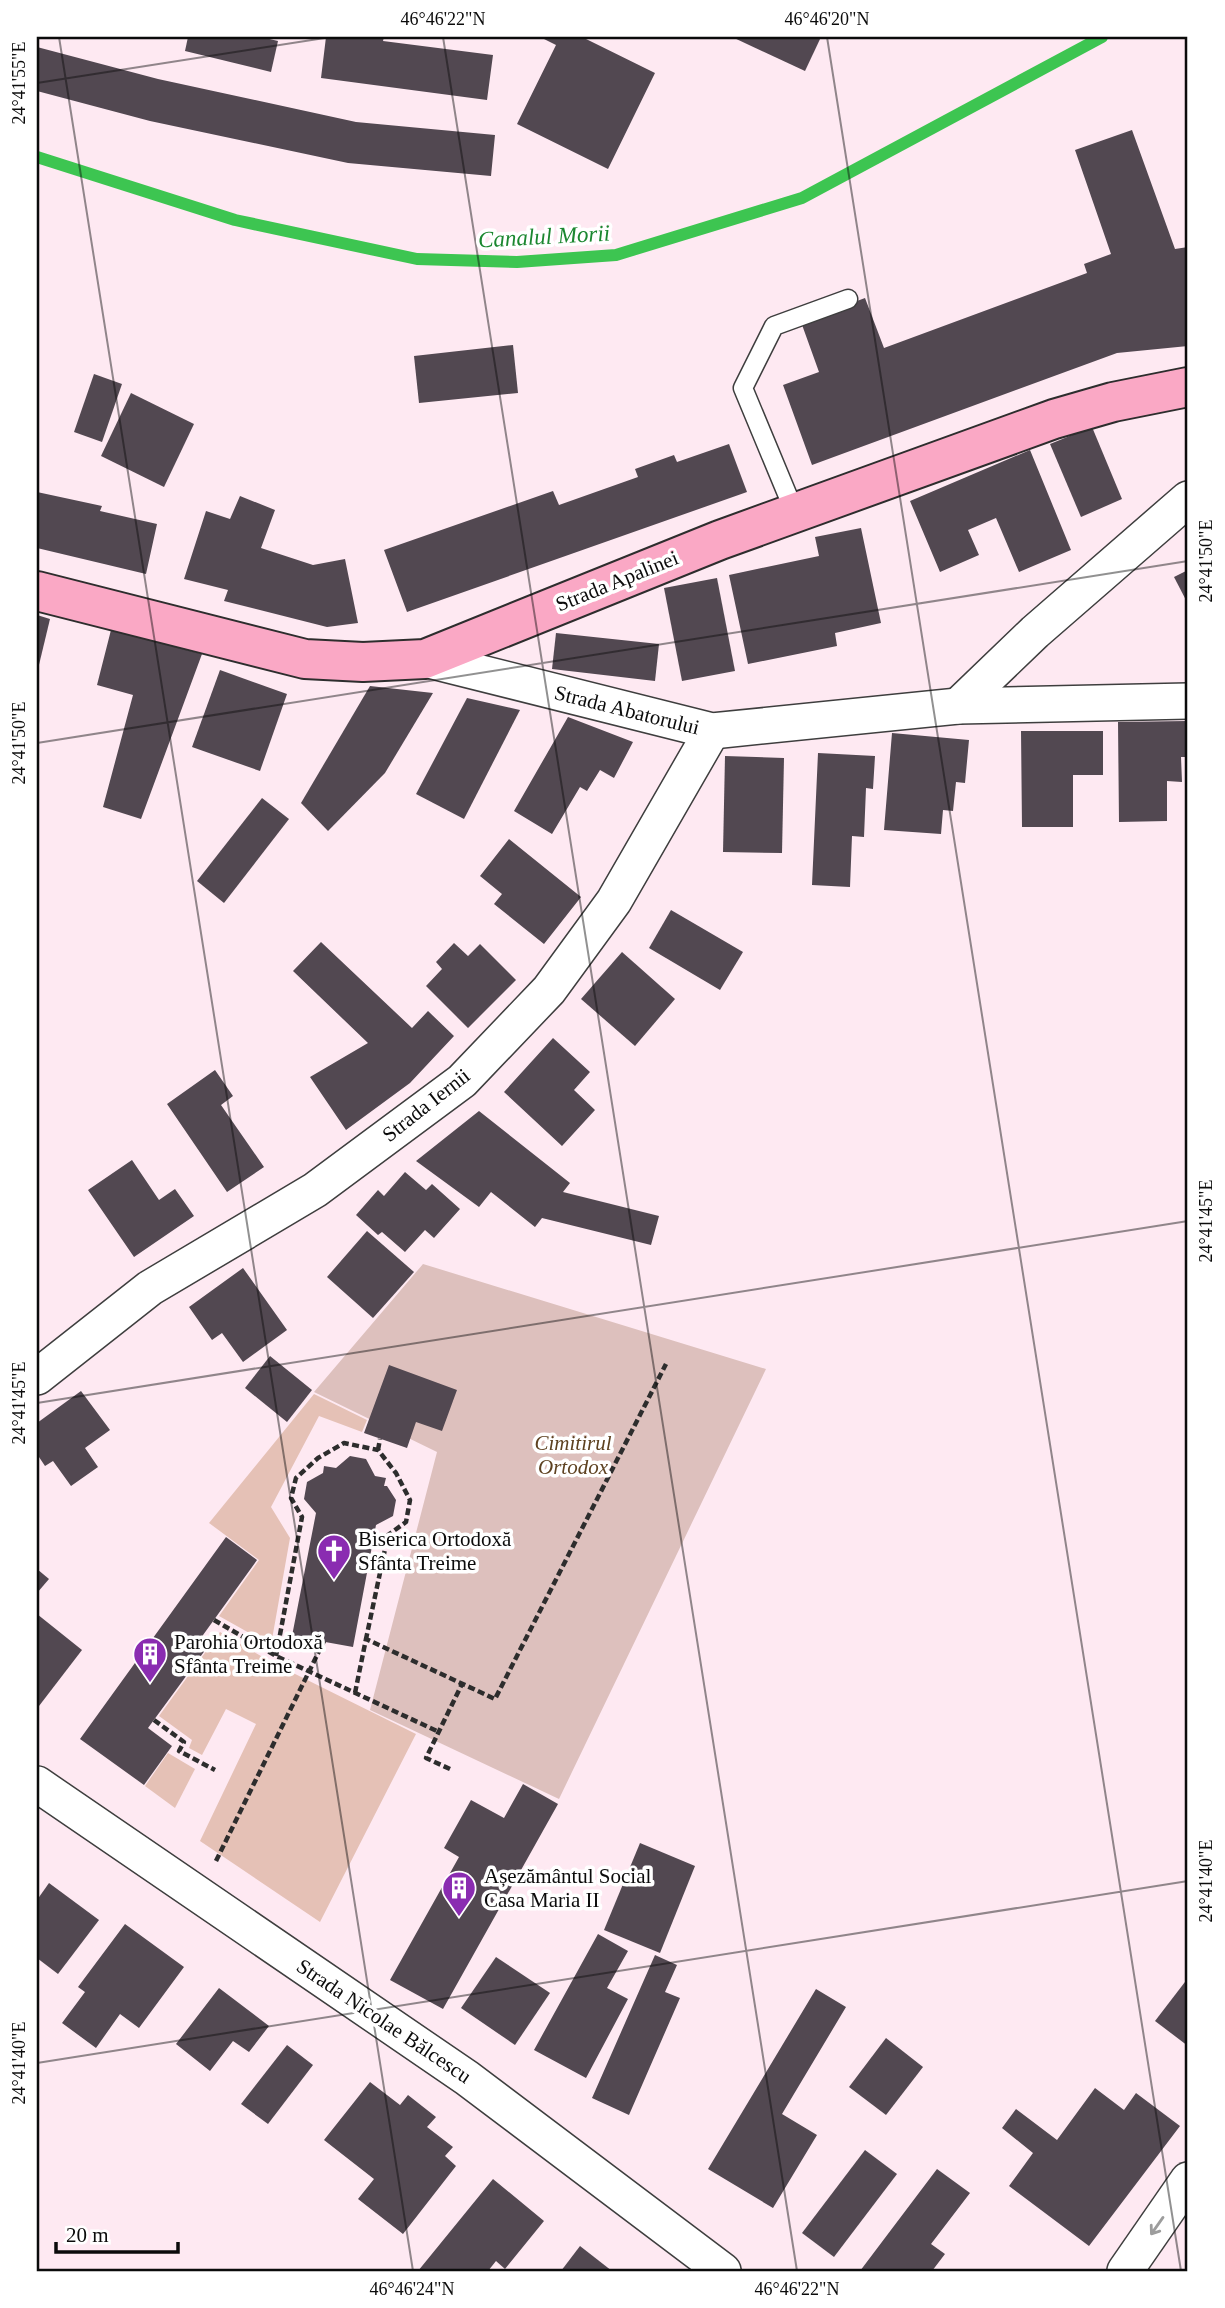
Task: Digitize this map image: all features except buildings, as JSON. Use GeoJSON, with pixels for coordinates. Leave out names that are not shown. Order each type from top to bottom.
{"type":"FeatureCollection","features":[{"type":"Feature","properties":{"kind":"street","name":"Strada Apalinei"},"geometry":{"type":"LineString","coordinates":[[37,591],[305,659],[363,662],[425,659],[720,540],[1054,419],[1113,402],[1188,387]]}},
{"type":"Feature","properties":{"kind":"street"},"geometry":{"type":"LineString","coordinates":[[957,706],[1035,632],[1188,499]]}},
{"type":"Feature","properties":{"kind":"street","name":"Strada Abatorului"},"geometry":{"type":"LineString","coordinates":[[425,659],[712,731],[957,706],[1188,701]]}},
{"type":"Feature","properties":{"kind":"street","name":"Strada Iernii"},"geometry":{"type":"LineString","coordinates":[[37,1377],[150,1288],[315,1190],[462,1081],[550,989],[606,912],[712,731]]}},
{"type":"Feature","properties":{"kind":"street","name":"Strada Nicolae Bălcescu"},"geometry":{"type":"LineString","coordinates":[[37,1784],[467,2078],[723,2271]]}},
{"type":"Feature","properties":{"kind":"street"},"geometry":{"type":"LineString","coordinates":[[1125,2271],[1188,2180]]}},
{"type":"Feature","properties":{"kind":"lane"},"geometry":{"type":"LineString","coordinates":[[795,513],[743,388],[774,326],[848,299]]}},
{"type":"Feature","properties":{"kind":"path"},"geometry":{"type":"LineString","coordinates":[[366,1639],[495,1699],[666,1364]]}},
{"type":"Feature","properties":{"kind":"path"},"geometry":{"type":"LineString","coordinates":[[378,1450],[380,1439]]}},
{"type":"Feature","properties":{"kind":"path"},"geometry":{"type":"LineString","coordinates":[[276,1656],[302,1517],[290,1499],[296,1478],[318,1458],[344,1443],[378,1450],[396,1473],[410,1500],[405,1522],[388,1535],[355,1693]]}},
{"type":"Feature","properties":{"kind":"path"},"geometry":{"type":"LineString","coordinates":[[214,1620],[276,1656],[439,1732]]}},
{"type":"Feature","properties":{"kind":"path"},"geometry":{"type":"LineString","coordinates":[[199,1895],[324,1642]]}},
{"type":"Feature","properties":{"kind":"path"},"geometry":{"type":"LineString","coordinates":[[450,1769],[426,1758],[462,1684]]}},
{"type":"Feature","properties":{"kind":"path"},"geometry":{"type":"LineString","coordinates":[[154,1720],[184,1742],[179,1751],[215,1770]]}},
{"type":"Feature","properties":{"kind":"shaded area"},"geometry":{"type":"Polygon","coordinates":[[[314,1394],[367,1420],[362,1432],[319,1416],[271,1507],[290,1538],[271,1645],[219,1616],[259,1560],[209,1523],[314,1394]]]}},
{"type":"Feature","properties":{"kind":"shaded area"},"geometry":{"type":"Polygon","coordinates":[[[220,1632],[273,1663],[416,1734],[320,1922],[200,1841],[256,1724],[226,1709],[202,1755],[189,1748],[192,1740],[159,1716],[220,1632]]]}},
{"type":"Feature","properties":{"kind":"shaded area"},"geometry":{"type":"Polygon","coordinates":[[[168,1753],[195,1769],[175,1808],[145,1786],[168,1753]]]}},
{"type":"Feature","properties":{"kind":"green space","name":"Cimitirul Ortodox"},"geometry":{"type":"Polygon","coordinates":[[[423,1264],[766,1369],[559,1799],[370,1710],[437,1452],[314,1392],[423,1264]]]}},
{"type":"Feature","properties":{"kind":"waterway","name":"Canalul Morii"},"geometry":{"type":"LineString","coordinates":[[37,157],[235,220],[417,259],[517,262],[616,255],[802,198],[1102,37]]}},
{"type":"Feature","properties":{"kind":"place","name":"Biserica Ortodoxă Sfânta Treime"},"geometry":{"type":"Point","coordinates":[334,1581]}},
{"type":"Feature","properties":{"kind":"place","name":"Parohia Ortodoxă Sfânta Treime"},"geometry":{"type":"Point","coordinates":[150,1684]}},
{"type":"Feature","properties":{"kind":"place","name":"Așezământul Social Casa Maria II"},"geometry":{"type":"Point","coordinates":[459,1918]}}]}
